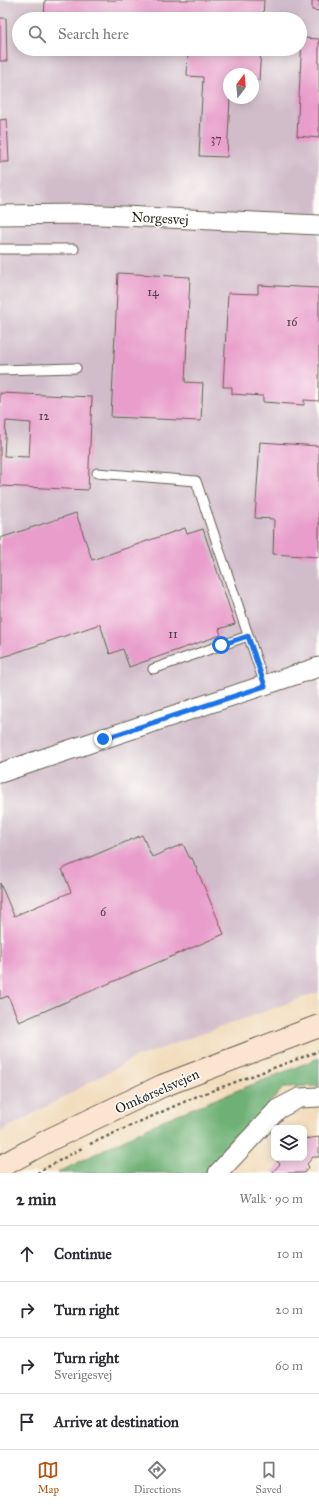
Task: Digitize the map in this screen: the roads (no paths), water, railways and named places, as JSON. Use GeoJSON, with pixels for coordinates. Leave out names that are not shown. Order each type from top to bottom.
{"type":"FeatureCollection","features":[{"type":"Feature","properties":{"kind":"main road","name":"Omkørselsvejen"},"geometry":{"type":"LineString","coordinates":[[0,1167],[51,1139],[162,1086],[319,1026]]}},
{"type":"Feature","properties":{"kind":"street","name":"Norgesvej"},"geometry":{"type":"LineString","coordinates":[[0,215],[79,214],[319,225]]}},
{"type":"Feature","properties":{"kind":"street"},"geometry":{"type":"LineString","coordinates":[[0,773],[319,667]]}},
{"type":"Feature","properties":{"kind":"street"},"geometry":{"type":"LineString","coordinates":[[218,1173],[278,1108],[299,1098],[319,1098]]}},
{"type":"Feature","properties":{"kind":"lane"},"geometry":{"type":"LineString","coordinates":[[0,249],[74,249]]}},
{"type":"Feature","properties":{"kind":"lane"},"geometry":{"type":"LineString","coordinates":[[0,370],[76,368]]}},
{"type":"Feature","properties":{"kind":"lane"},"geometry":{"type":"LineString","coordinates":[[97,473],[196,481],[265,686]]}},
{"type":"Feature","properties":{"kind":"lane"},"geometry":{"type":"LineString","coordinates":[[153,669],[248,636]]}}]}
